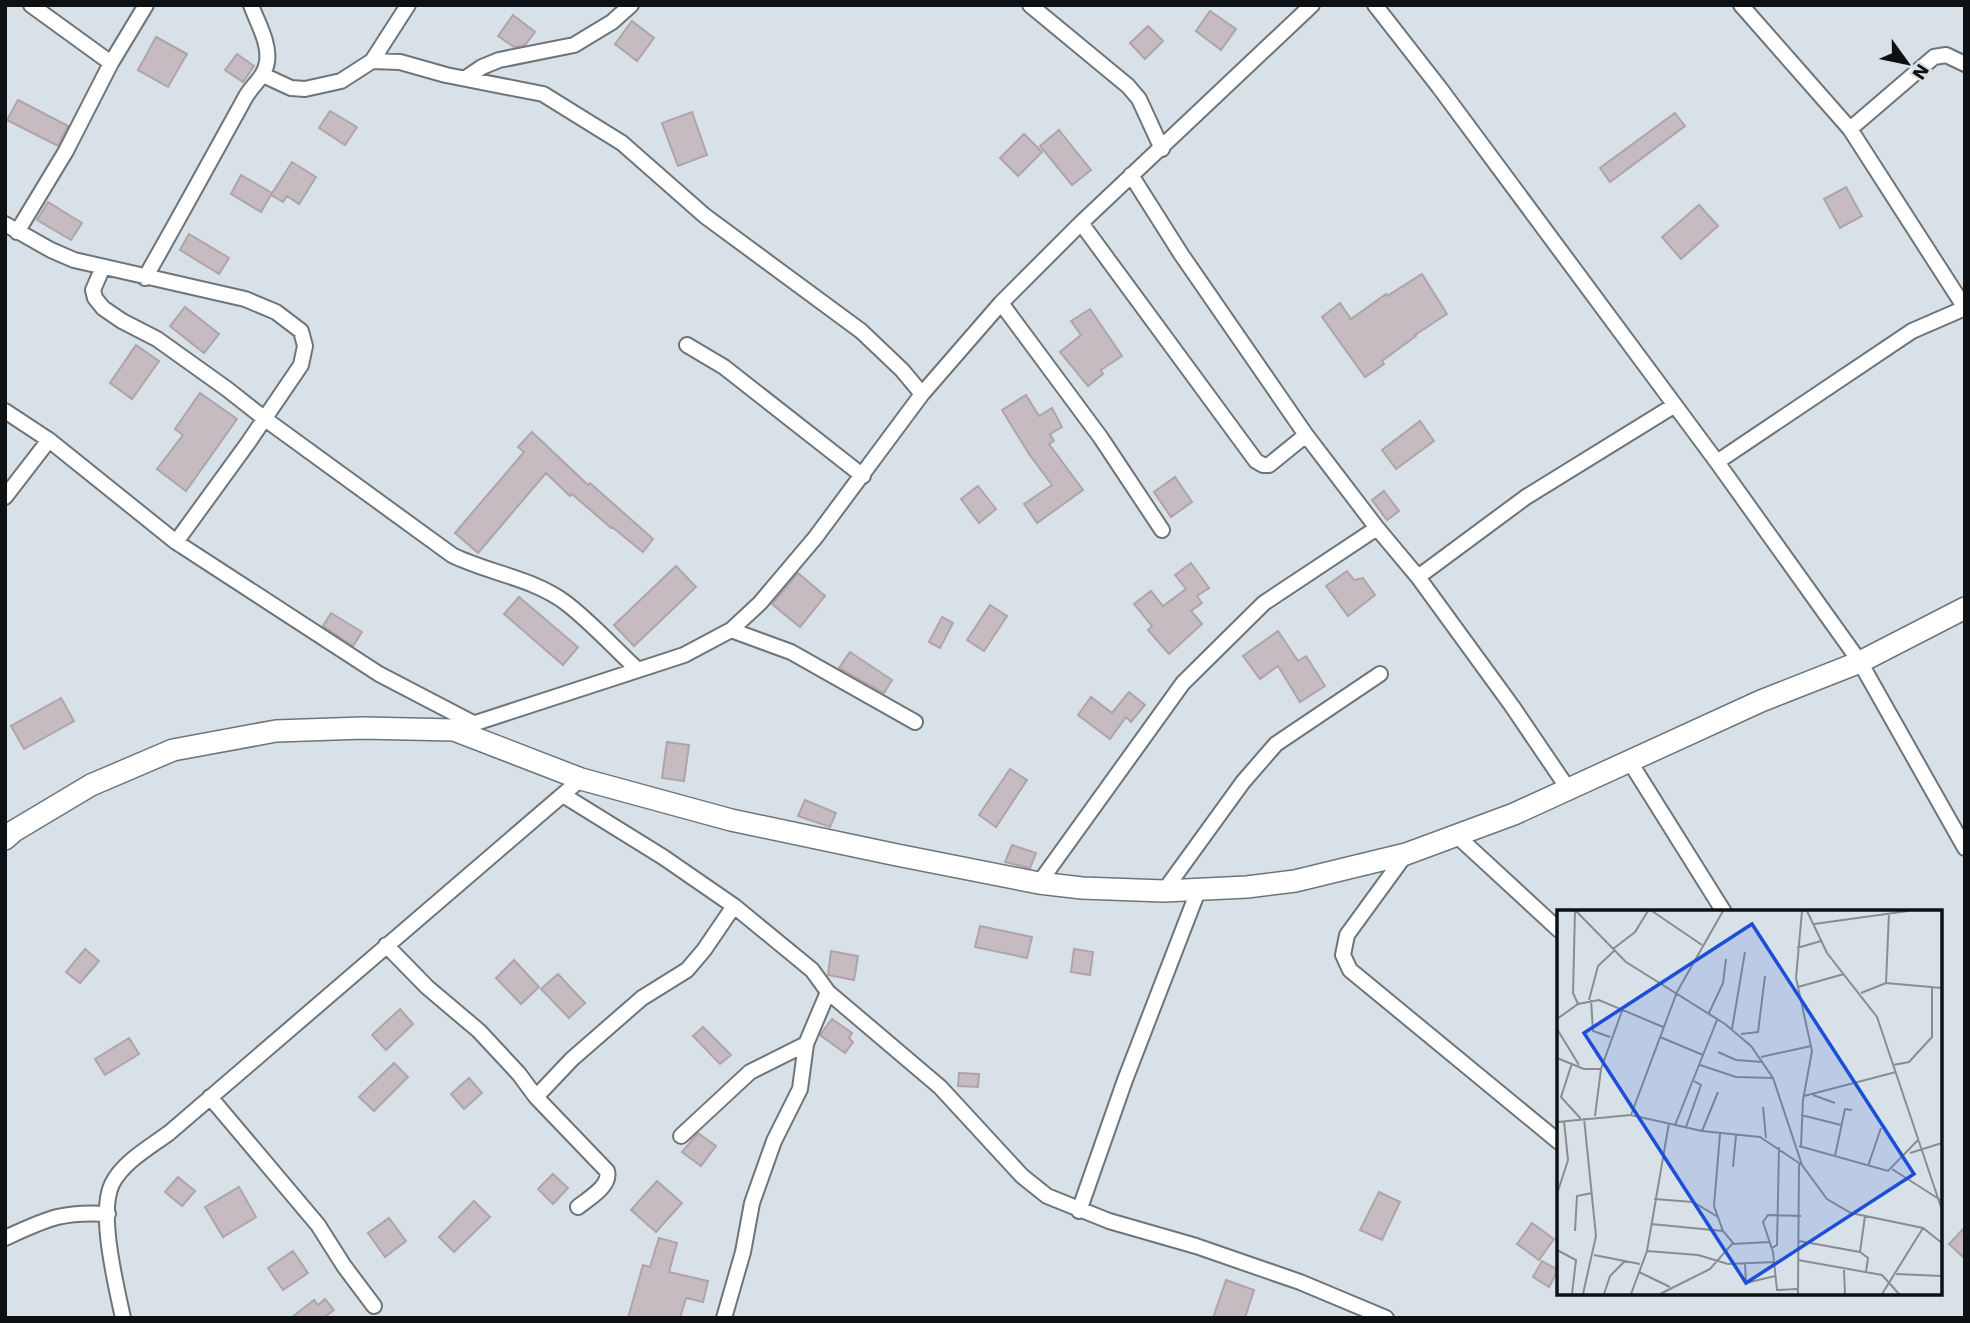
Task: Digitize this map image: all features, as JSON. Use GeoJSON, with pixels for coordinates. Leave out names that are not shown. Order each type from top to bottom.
{"type":"FeatureCollection","features":[{"type":"Feature","properties":{"kind":"street"},"geometry":{"type":"LineString","coordinates":[[31,5],[111,63]]}},
{"type":"Feature","properties":{"kind":"street"},"geometry":{"type":"LineString","coordinates":[[146,5],[111,63],[66,151],[11,228],[74,260],[245,299],[276,312],[301,331],[305,346],[301,366],[176,542]]}},
{"type":"Feature","properties":{"kind":"street"},"geometry":{"type":"LineString","coordinates":[[145,278],[247,94],[263,75],[267,52],[251,5]]}},
{"type":"Feature","properties":{"kind":"street"},"geometry":{"type":"LineString","coordinates":[[263,75],[290,88],[305,89],[341,81],[372,61],[408,5]]}},
{"type":"Feature","properties":{"kind":"street"},"geometry":{"type":"LineString","coordinates":[[466,79],[482,67],[499,60],[574,45],[612,22],[631,5]]}},
{"type":"Feature","properties":{"kind":"street"},"geometry":{"type":"LineString","coordinates":[[1030,5],[1128,86],[1139,99],[1161,149]]}},
{"type":"Feature","properties":{"kind":"street"},"geometry":{"type":"LineString","coordinates":[[5,839],[91,785],[173,750],[276,732],[464,727],[684,655],[730,629],[760,603],[784,575],[863,476],[922,394],[1002,303],[1081,223],[1312,5]]}},
{"type":"Feature","properties":{"kind":"street"},"geometry":{"type":"LineString","coordinates":[[1375,5],[1675,405],[1860,662],[1965,848]]}},
{"type":"Feature","properties":{"kind":"street"},"geometry":{"type":"LineString","coordinates":[[1717,462],[1912,331],[1965,308],[1850,130],[1741,5]]}},
{"type":"Feature","properties":{"kind":"street"},"geometry":{"type":"LineString","coordinates":[[1850,130],[1934,57],[1946,55],[1965,64]]}},
{"type":"Feature","properties":{"kind":"street"},"geometry":{"type":"LineString","coordinates":[[372,61],[400,62],[466,79],[544,94],[622,143],[705,216],[861,331],[902,370],[922,394]]}},
{"type":"Feature","properties":{"kind":"street"},"geometry":{"type":"LineString","coordinates":[[1132,175],[1181,254],[1306,435],[1418,577],[1513,706],[1569,790]]}},
{"type":"Feature","properties":{"kind":"street"},"geometry":{"type":"LineString","coordinates":[[1081,223],[1256,461],[1269,465],[1306,435]]}},
{"type":"Feature","properties":{"kind":"street"},"geometry":{"type":"LineString","coordinates":[[103,267],[93,290],[95,298],[103,308],[157,339],[452,555],[474,566],[537,587],[565,603],[638,670]]}},
{"type":"Feature","properties":{"kind":"street"},"geometry":{"type":"LineString","coordinates":[[1002,303],[1101,438],[1162,530]]}},
{"type":"Feature","properties":{"kind":"street"},"geometry":{"type":"LineString","coordinates":[[687,345],[724,367],[863,476]]}},
{"type":"Feature","properties":{"kind":"street"},"geometry":{"type":"LineString","coordinates":[[1418,577],[1525,497],[1675,405]]}},
{"type":"Feature","properties":{"kind":"street"},"geometry":{"type":"LineString","coordinates":[[5,411],[49,440],[176,542],[464,727],[582,779],[731,820],[1039,883],[1082,888],[1198,891],[1295,881],[1406,854],[1569,790],[1761,701],[1860,662],[1965,608]]}},
{"type":"Feature","properties":{"kind":"street"},"geometry":{"type":"LineString","coordinates":[[5,497],[49,440]]}},
{"type":"Feature","properties":{"kind":"street"},"geometry":{"type":"LineString","coordinates":[[1039,883],[1183,682],[1264,603],[1377,528]]}},
{"type":"Feature","properties":{"kind":"street"},"geometry":{"type":"LineString","coordinates":[[730,629],[791,652],[915,722]]}},
{"type":"Feature","properties":{"kind":"street"},"geometry":{"type":"LineString","coordinates":[[1164,891],[1243,782],[1276,744],[1380,674]]}},
{"type":"Feature","properties":{"kind":"street"},"geometry":{"type":"LineString","coordinates":[[1630,762],[1723,910]]}},
{"type":"Feature","properties":{"kind":"street"},"geometry":{"type":"LineString","coordinates":[[123,1318],[111,1259],[107,1204],[112,1184],[124,1168],[582,779]]}},
{"type":"Feature","properties":{"kind":"street"},"geometry":{"type":"LineString","coordinates":[[563,795],[663,857],[734,906],[812,970],[828,992],[940,1087],[1022,1176],[1047,1196],[1079,1211],[1196,1246],[1300,1282],[1386,1318]]}},
{"type":"Feature","properties":{"kind":"street"},"geometry":{"type":"LineString","coordinates":[[1456,835],[1557,928]]}},
{"type":"Feature","properties":{"kind":"street"},"geometry":{"type":"LineString","coordinates":[[1406,854],[1347,935],[1343,955],[1350,970],[1557,1140]]}},
{"type":"Feature","properties":{"kind":"street"},"geometry":{"type":"LineString","coordinates":[[1079,1211],[1125,1080],[1198,891]]}},
{"type":"Feature","properties":{"kind":"street"},"geometry":{"type":"LineString","coordinates":[[536,1097],[572,1059],[642,998],[687,970],[734,906]]}},
{"type":"Feature","properties":{"kind":"street"},"geometry":{"type":"LineString","coordinates":[[386,945],[427,986],[479,1031],[520,1074],[536,1097],[607,1171],[606,1184],[578,1207]]}},
{"type":"Feature","properties":{"kind":"street"},"geometry":{"type":"LineString","coordinates":[[724,1318],[743,1252],[752,1203],[774,1141],[800,1089],[806,1044],[828,992]]}},
{"type":"Feature","properties":{"kind":"street"},"geometry":{"type":"LineString","coordinates":[[681,1136],[750,1072],[806,1044]]}},
{"type":"Feature","properties":{"kind":"street"},"geometry":{"type":"LineString","coordinates":[[210,1097],[318,1225],[374,1306]]}},
{"type":"Feature","properties":{"kind":"street"},"geometry":{"type":"LineString","coordinates":[[5,1238],[50,1218],[79,1212],[108,1214]]}},
{"type":"Feature","properties":{"kind":"building"},"geometry":{"type":"Polygon","coordinates":[[[1210,11],[1236,29],[1221,50],[1196,31],[1210,11]]]}},
{"type":"Feature","properties":{"kind":"building"},"geometry":{"type":"Polygon","coordinates":[[[513,15],[535,32],[525,45],[514,47],[498,36],[513,15]]]}},
{"type":"Feature","properties":{"kind":"building"},"geometry":{"type":"Polygon","coordinates":[[[632,21],[654,38],[637,61],[615,44],[632,21]]]}},
{"type":"Feature","properties":{"kind":"building"},"geometry":{"type":"Polygon","coordinates":[[[1148,26],[1163,41],[1145,59],[1130,43],[1148,26]]]}},
{"type":"Feature","properties":{"kind":"building"},"geometry":{"type":"Polygon","coordinates":[[[156,37],[187,54],[168,87],[138,70],[156,37]]]}},
{"type":"Feature","properties":{"kind":"building"},"geometry":{"type":"Polygon","coordinates":[[[237,54],[254,66],[243,82],[225,70],[237,54]]]}},
{"type":"Feature","properties":{"kind":"building"},"geometry":{"type":"Polygon","coordinates":[[[18,100],[68,126],[58,146],[7,120],[18,100]]]}},
{"type":"Feature","properties":{"kind":"building"},"geometry":{"type":"Polygon","coordinates":[[[330,111],[357,127],[345,145],[319,128],[330,111]]]}},
{"type":"Feature","properties":{"kind":"building"},"geometry":{"type":"Polygon","coordinates":[[[692,112],[707,155],[678,166],[662,123],[692,112]]]}},
{"type":"Feature","properties":{"kind":"building"},"geometry":{"type":"Polygon","coordinates":[[[1675,113],[1685,126],[1610,182],[1600,168],[1675,113]]]}},
{"type":"Feature","properties":{"kind":"building"},"geometry":{"type":"Polygon","coordinates":[[[1059,130],[1091,170],[1072,185],[1040,146],[1059,130]]]}},
{"type":"Feature","properties":{"kind":"building"},"geometry":{"type":"Polygon","coordinates":[[[1024,134],[1042,152],[1018,176],[1000,158],[1024,134]]]}},
{"type":"Feature","properties":{"kind":"building"},"geometry":{"type":"Polygon","coordinates":[[[292,162],[316,177],[299,204],[287,196],[283,202],[271,195],[292,162]]]}},
{"type":"Feature","properties":{"kind":"building"},"geometry":{"type":"Polygon","coordinates":[[[241,175],[272,193],[261,212],[231,194],[241,175]]]}},
{"type":"Feature","properties":{"kind":"building"},"geometry":{"type":"Polygon","coordinates":[[[1846,187],[1862,216],[1840,228],[1824,199],[1846,187]]]}},
{"type":"Feature","properties":{"kind":"building"},"geometry":{"type":"Polygon","coordinates":[[[48,202],[82,223],[71,240],[37,220],[48,202]]]}},
{"type":"Feature","properties":{"kind":"building"},"geometry":{"type":"Polygon","coordinates":[[[1699,205],[1718,226],[1681,259],[1662,237],[1699,205]]]}},
{"type":"Feature","properties":{"kind":"building"},"geometry":{"type":"Polygon","coordinates":[[[189,234],[229,258],[219,274],[180,250],[189,234]]]}},
{"type":"Feature","properties":{"kind":"building"},"geometry":{"type":"Polygon","coordinates":[[[1422,274],[1447,314],[1415,335],[1382,361],[1384,364],[1365,377],[1322,317],[1340,303],[1351,319],[1386,294],[1387,296],[1422,274]]]}},
{"type":"Feature","properties":{"kind":"building"},"geometry":{"type":"Polygon","coordinates":[[[185,307],[219,334],[204,353],[170,326],[185,307]]]}},
{"type":"Feature","properties":{"kind":"building"},"geometry":{"type":"Polygon","coordinates":[[[1090,309],[1122,356],[1101,370],[1103,374],[1088,386],[1060,352],[1081,335],[1071,321],[1090,309]]]}},
{"type":"Feature","properties":{"kind":"building"},"geometry":{"type":"Polygon","coordinates":[[[136,345],[159,361],[132,399],[110,383],[136,345]]]}},
{"type":"Feature","properties":{"kind":"building"},"geometry":{"type":"Polygon","coordinates":[[[200,393],[237,419],[186,491],[157,469],[183,435],[175,429],[200,393]]]}},
{"type":"Feature","properties":{"kind":"building"},"geometry":{"type":"Polygon","coordinates":[[[1026,395],[1039,416],[1052,408],[1062,427],[1050,434],[1054,441],[1049,444],[1083,490],[1037,523],[1024,504],[1052,485],[1002,410],[1026,395]]]}},
{"type":"Feature","properties":{"kind":"building"},"geometry":{"type":"Polygon","coordinates":[[[1420,421],[1434,441],[1396,469],[1382,450],[1420,421]]]}},
{"type":"Feature","properties":{"kind":"building"},"geometry":{"type":"Polygon","coordinates":[[[532,432],[588,485],[590,483],[653,539],[643,552],[572,494],[570,496],[546,473],[478,553],[455,533],[524,452],[518,447],[532,432]]]}},
{"type":"Feature","properties":{"kind":"building"},"geometry":{"type":"Polygon","coordinates":[[[1175,477],[1192,502],[1171,517],[1154,492],[1175,477]]]}},
{"type":"Feature","properties":{"kind":"building"},"geometry":{"type":"Polygon","coordinates":[[[978,486],[996,509],[979,523],[961,499],[978,486]]]}},
{"type":"Feature","properties":{"kind":"building"},"geometry":{"type":"Polygon","coordinates":[[[1384,491],[1399,511],[1387,520],[1372,500],[1384,491]]]}},
{"type":"Feature","properties":{"kind":"building"},"geometry":{"type":"Polygon","coordinates":[[[1191,563],[1209,588],[1197,596],[1202,603],[1191,611],[1202,624],[1169,654],[1148,630],[1152,626],[1134,604],[1151,591],[1163,606],[1186,589],[1175,575],[1191,563]]]}},
{"type":"Feature","properties":{"kind":"building"},"geometry":{"type":"Polygon","coordinates":[[[676,566],[696,587],[634,646],[614,625],[676,566]]]}},
{"type":"Feature","properties":{"kind":"building"},"geometry":{"type":"Polygon","coordinates":[[[1347,571],[1354,580],[1363,578],[1375,595],[1348,616],[1326,586],[1347,571]]]}},
{"type":"Feature","properties":{"kind":"building"},"geometry":{"type":"Polygon","coordinates":[[[798,573],[825,596],[800,627],[772,604],[798,573]]]}},
{"type":"Feature","properties":{"kind":"building"},"geometry":{"type":"Polygon","coordinates":[[[519,597],[578,647],[563,665],[504,614],[519,597]]]}},
{"type":"Feature","properties":{"kind":"building"},"geometry":{"type":"Polygon","coordinates":[[[990,605],[1007,616],[984,651],[967,640],[990,605]]]}},
{"type":"Feature","properties":{"kind":"building"},"geometry":{"type":"Polygon","coordinates":[[[331,613],[362,632],[353,646],[323,626],[331,613]]]}},
{"type":"Feature","properties":{"kind":"building"},"geometry":{"type":"Polygon","coordinates":[[[942,617],[953,623],[940,648],[929,642],[942,617]]]}},
{"type":"Feature","properties":{"kind":"building"},"geometry":{"type":"Polygon","coordinates":[[[1278,631],[1298,661],[1306,656],[1325,686],[1300,702],[1278,666],[1260,679],[1243,656],[1278,631]]]}},
{"type":"Feature","properties":{"kind":"building"},"geometry":{"type":"Polygon","coordinates":[[[850,652],[892,680],[884,693],[839,668],[850,652]]]}},
{"type":"Feature","properties":{"kind":"building"},"geometry":{"type":"Polygon","coordinates":[[[1129,692],[1145,705],[1131,722],[1126,717],[1110,739],[1078,715],[1091,697],[1112,713],[1129,692]]]}},
{"type":"Feature","properties":{"kind":"building"},"geometry":{"type":"Polygon","coordinates":[[[61,698],[74,721],[24,749],[11,726],[61,698]]]}},
{"type":"Feature","properties":{"kind":"building"},"geometry":{"type":"Polygon","coordinates":[[[667,742],[689,745],[684,781],[662,778],[667,742]]]}},
{"type":"Feature","properties":{"kind":"building"},"geometry":{"type":"Polygon","coordinates":[[[1010,769],[1027,780],[996,827],[979,815],[1010,769]]]}},
{"type":"Feature","properties":{"kind":"building"},"geometry":{"type":"Polygon","coordinates":[[[805,800],[836,813],[830,827],[798,816],[805,800]]]}},
{"type":"Feature","properties":{"kind":"building"},"geometry":{"type":"Polygon","coordinates":[[[1012,845],[1036,853],[1030,868],[1005,862],[1012,845]]]}},
{"type":"Feature","properties":{"kind":"building"},"geometry":{"type":"Polygon","coordinates":[[[980,926],[1032,937],[1027,958],[975,947],[980,926]]]}},
{"type":"Feature","properties":{"kind":"building"},"geometry":{"type":"Polygon","coordinates":[[[85,949],[99,961],[80,983],[66,972],[85,949]]]}},
{"type":"Feature","properties":{"kind":"building"},"geometry":{"type":"Polygon","coordinates":[[[1074,949],[1093,952],[1090,975],[1071,972],[1074,949]]]}},
{"type":"Feature","properties":{"kind":"building"},"geometry":{"type":"Polygon","coordinates":[[[831,951],[858,956],[854,980],[828,975],[831,951]]]}},
{"type":"Feature","properties":{"kind":"building"},"geometry":{"type":"Polygon","coordinates":[[[514,960],[539,987],[521,1004],[496,978],[514,960]]]}},
{"type":"Feature","properties":{"kind":"building"},"geometry":{"type":"Polygon","coordinates":[[[558,974],[585,1003],[569,1018],[541,989],[558,974]]]}},
{"type":"Feature","properties":{"kind":"building"},"geometry":{"type":"Polygon","coordinates":[[[400,1009],[413,1024],[386,1050],[372,1035],[400,1009]]]}},
{"type":"Feature","properties":{"kind":"building"},"geometry":{"type":"Polygon","coordinates":[[[832,1019],[852,1033],[849,1038],[853,1042],[845,1053],[820,1035],[832,1019]]]}},
{"type":"Feature","properties":{"kind":"building"},"geometry":{"type":"Polygon","coordinates":[[[703,1027],[731,1055],[720,1064],[693,1036],[703,1027]]]}},
{"type":"Feature","properties":{"kind":"building"},"geometry":{"type":"Polygon","coordinates":[[[129,1038],[139,1054],[105,1075],[95,1059],[129,1038]]]}},
{"type":"Feature","properties":{"kind":"building"},"geometry":{"type":"Polygon","coordinates":[[[394,1063],[408,1077],[374,1111],[359,1097],[394,1063]]]}},
{"type":"Feature","properties":{"kind":"building"},"geometry":{"type":"Polygon","coordinates":[[[959,1073],[979,1074],[978,1087],[958,1086],[959,1073]]]}},
{"type":"Feature","properties":{"kind":"building"},"geometry":{"type":"Polygon","coordinates":[[[469,1078],[482,1093],[464,1109],[451,1094],[469,1078]]]}},
{"type":"Feature","properties":{"kind":"building"},"geometry":{"type":"Polygon","coordinates":[[[698,1133],[716,1146],[701,1166],[682,1152],[698,1133]]]}},
{"type":"Feature","properties":{"kind":"building"},"geometry":{"type":"Polygon","coordinates":[[[553,1174],[568,1188],[553,1204],[538,1189],[553,1174]]]}},
{"type":"Feature","properties":{"kind":"building"},"geometry":{"type":"Polygon","coordinates":[[[178,1177],[195,1191],[182,1206],[165,1192],[178,1177]]]}},
{"type":"Feature","properties":{"kind":"building"},"geometry":{"type":"Polygon","coordinates":[[[657,1181],[682,1203],[656,1232],[631,1210],[657,1181]]]}},
{"type":"Feature","properties":{"kind":"building"},"geometry":{"type":"Polygon","coordinates":[[[239,1187],[256,1217],[223,1237],[205,1207],[239,1187]]]}},
{"type":"Feature","properties":{"kind":"building"},"geometry":{"type":"Polygon","coordinates":[[[1379,1192],[1400,1202],[1382,1240],[1360,1230],[1379,1192]]]}},
{"type":"Feature","properties":{"kind":"building"},"geometry":{"type":"Polygon","coordinates":[[[474,1201],[490,1217],[454,1252],[439,1237],[474,1201]]]}},
{"type":"Feature","properties":{"kind":"building"},"geometry":{"type":"Polygon","coordinates":[[[389,1218],[406,1241],[385,1257],[368,1233],[389,1218]]]}},
{"type":"Feature","properties":{"kind":"building"},"geometry":{"type":"Polygon","coordinates":[[[1532,1223],[1554,1239],[1539,1260],[1517,1244],[1532,1223]]]}},
{"type":"Feature","properties":{"kind":"building"},"geometry":{"type":"Polygon","coordinates":[[[1965,1227],[1965,1259],[1949,1244],[1965,1227]]]}},
{"type":"Feature","properties":{"kind":"building"},"geometry":{"type":"Polygon","coordinates":[[[659,1238],[677,1243],[669,1272],[708,1281],[703,1302],[686,1298],[680,1318],[628,1318],[643,1265],[650,1267],[659,1238]]]}},
{"type":"Feature","properties":{"kind":"building"},"geometry":{"type":"Polygon","coordinates":[[[293,1251],[308,1273],[283,1290],[268,1268],[293,1251]]]}},
{"type":"Feature","properties":{"kind":"building"},"geometry":{"type":"Polygon","coordinates":[[[1542,1261],[1557,1269],[1549,1287],[1533,1277],[1542,1261]]]}},
{"type":"Feature","properties":{"kind":"building"},"geometry":{"type":"Polygon","coordinates":[[[1226,1280],[1254,1290],[1245,1318],[1213,1318],[1226,1280]]]}},
{"type":"Feature","properties":{"kind":"building"},"geometry":{"type":"Polygon","coordinates":[[[325,1299],[334,1310],[327,1318],[291,1318],[314,1300],[318,1305],[325,1299]]]}}]}
